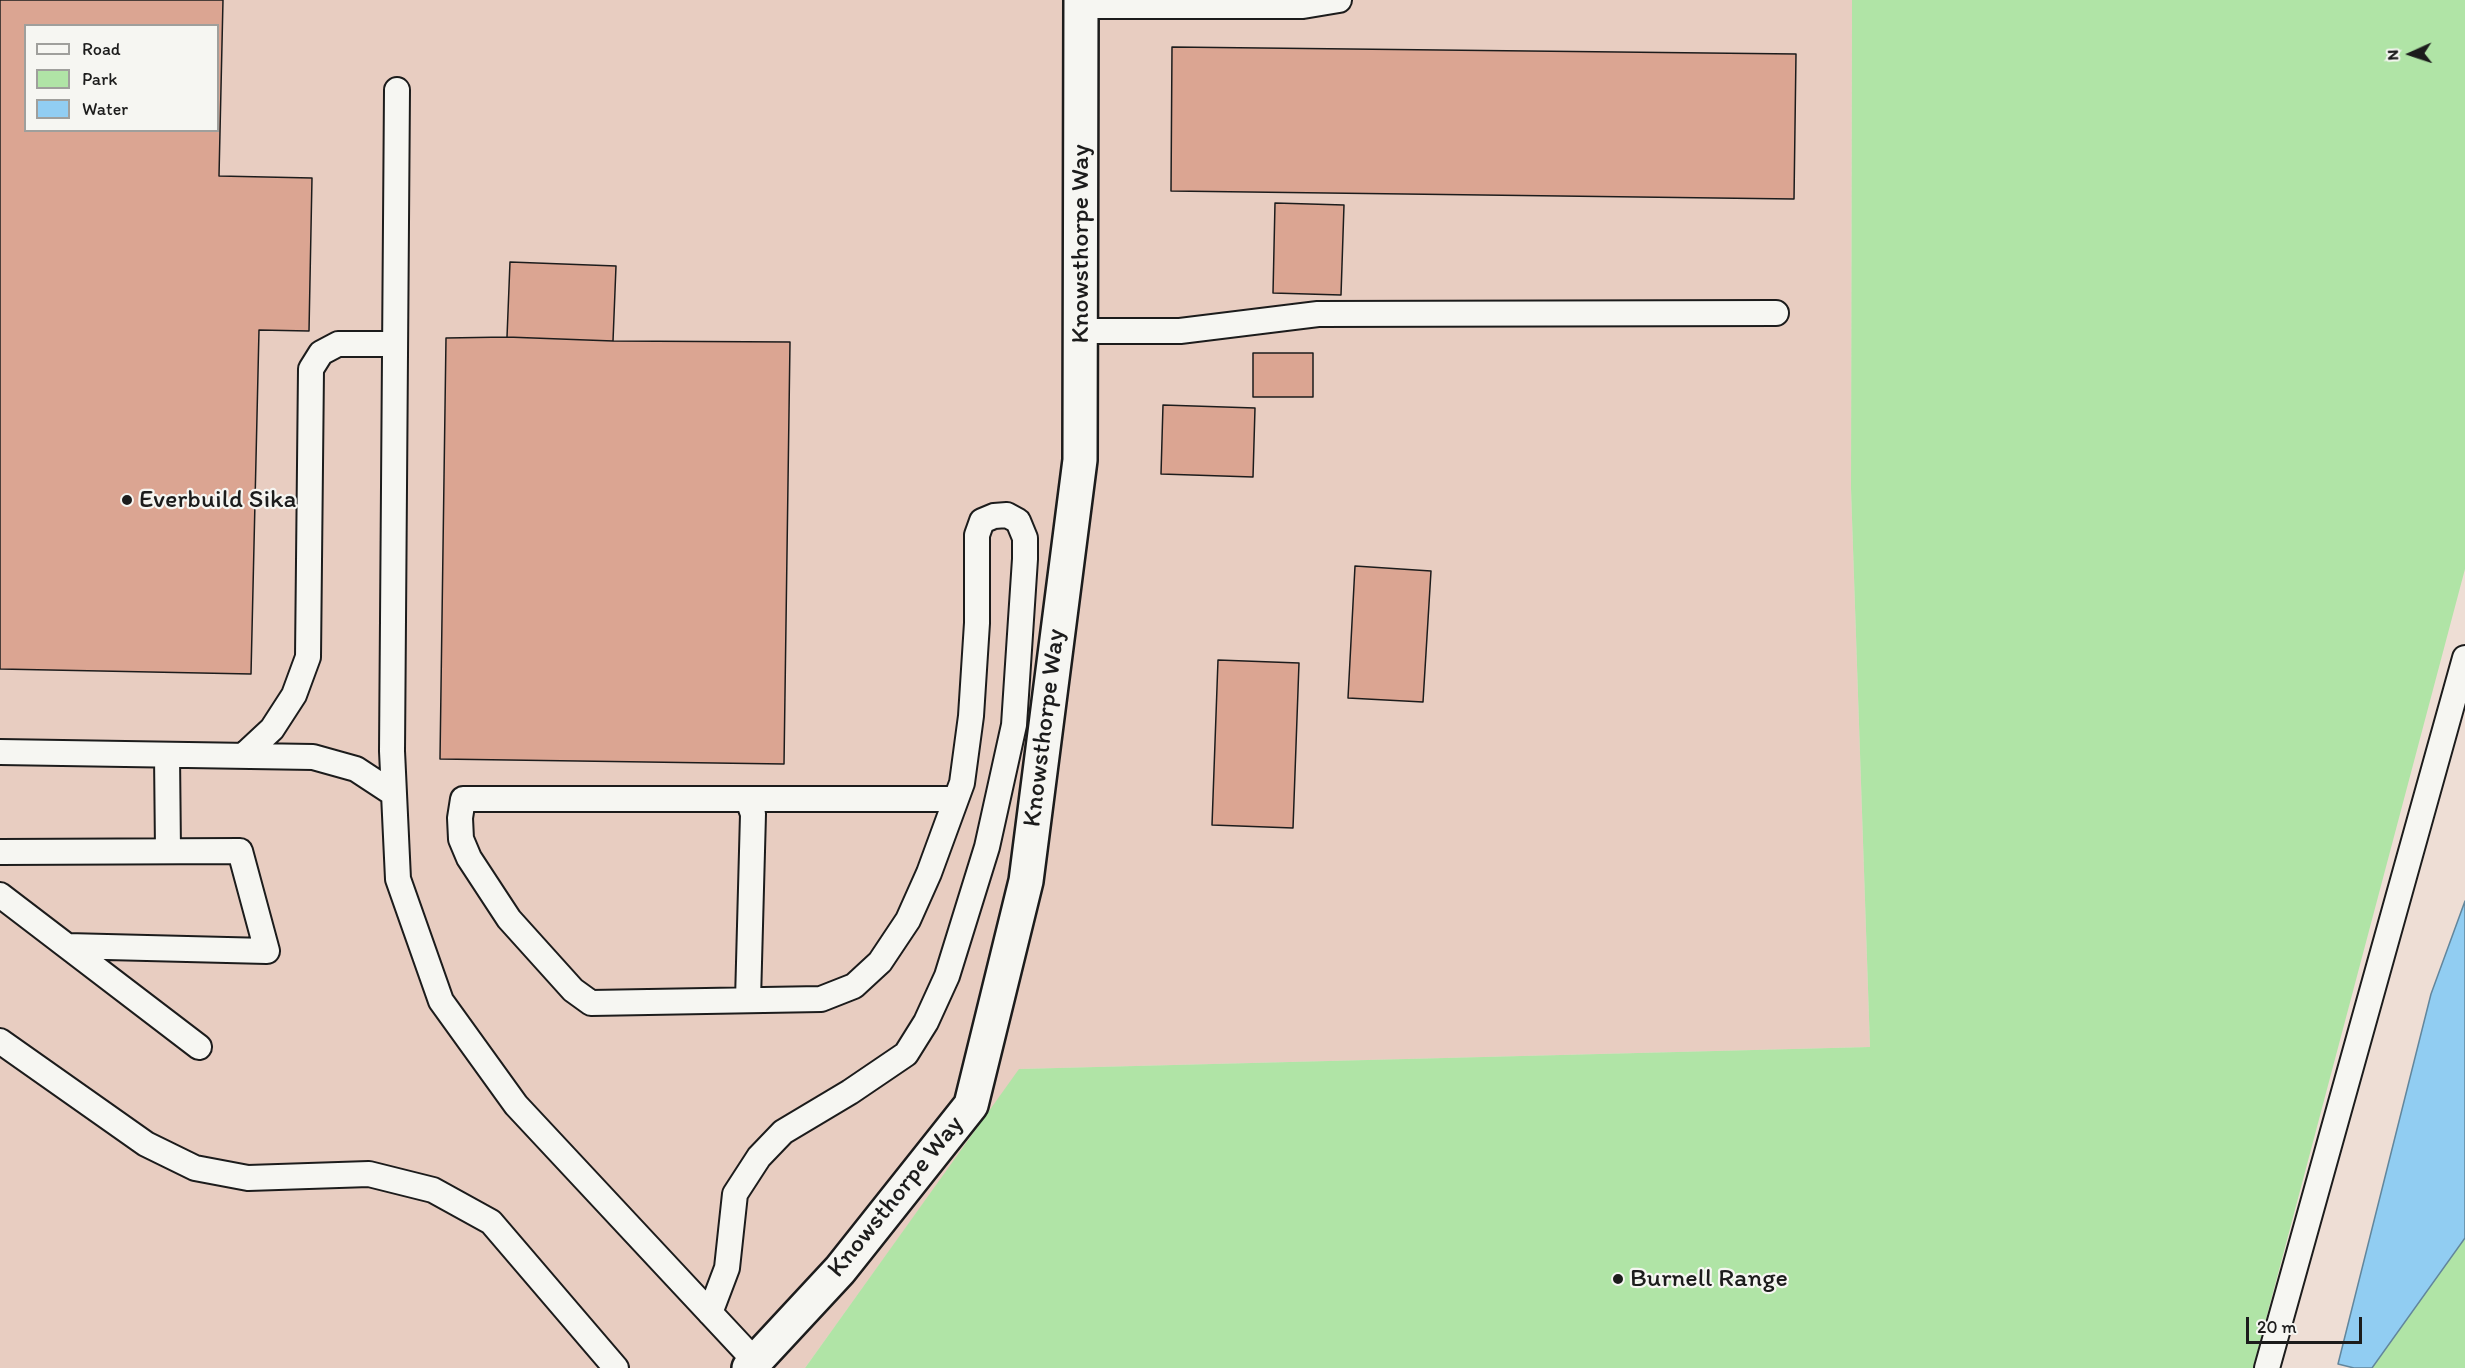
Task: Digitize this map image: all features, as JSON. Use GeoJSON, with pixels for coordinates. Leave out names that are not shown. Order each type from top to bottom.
{"type":"FeatureCollection","features":[{"type":"Feature","properties":{"kind":"street","name":"Knowsthorpe Way"},"geometry":{"type":"LineString","coordinates":[[752,1365],[840,1270],[971,1105],[1027,869],[1080,460],[1081,3]]}},
{"type":"Feature","properties":{"kind":"lane"},"geometry":{"type":"LineString","coordinates":[[1081,3],[1303,6],[1339,0]]}},
{"type":"Feature","properties":{"kind":"lane"},"geometry":{"type":"LineString","coordinates":[[397,90],[392,751],[398,879],[441,1001],[516,1105],[710,1313],[752,1365]]}},
{"type":"Feature","properties":{"kind":"lane"},"geometry":{"type":"LineString","coordinates":[[1080,331],[1180,332],[1318,314],[1776,313]]}},
{"type":"Feature","properties":{"kind":"lane"},"geometry":{"type":"LineString","coordinates":[[243,756],[272,729],[294,695],[308,657],[311,369],[321,352],[338,344],[395,344]]}},
{"type":"Feature","properties":{"kind":"lane"},"geometry":{"type":"LineString","coordinates":[[710,1313],[727,1268],[735,1194],[759,1157],[783,1132],[842,1097],[906,1054],[926,1022],[947,976],[987,847],[1014,725],[1024,601],[1025,538],[1018,521],[1007,515],[994,516],[982,521],[977,535],[977,623],[971,716],[962,783],[929,873],[908,920],[880,962],[854,986],[821,999],[591,1003],[573,990],[510,919],[469,858],[461,839],[460,818],[464,799],[956,799]]}},
{"type":"Feature","properties":{"kind":"lane"},"geometry":{"type":"LineString","coordinates":[[2267,1368],[2465,658]]}},
{"type":"Feature","properties":{"kind":"lane"},"geometry":{"type":"LineString","coordinates":[[0,752],[312,758],[356,769],[394,794]]}},
{"type":"Feature","properties":{"kind":"lane"},"geometry":{"type":"LineString","coordinates":[[167,755],[168,851]]}},
{"type":"Feature","properties":{"kind":"lane"},"geometry":{"type":"LineString","coordinates":[[748,800],[753,814],[748,1000]]}},
{"type":"Feature","properties":{"kind":"lane"},"geometry":{"type":"LineString","coordinates":[[0,852],[240,851],[267,951],[66,946]]}},
{"type":"Feature","properties":{"kind":"lane"},"geometry":{"type":"LineString","coordinates":[[0,895],[199,1047]]}},
{"type":"Feature","properties":{"kind":"lane"},"geometry":{"type":"LineString","coordinates":[[0,1041],[146,1144],[195,1168],[248,1178],[369,1174],[433,1190],[491,1222],[616,1368]]}},
{"type":"Feature","properties":{"kind":"shaded area"},"geometry":{"type":"Polygon","coordinates":[[[0,0],[1852,0],[1851,489],[1870,1047],[1020,1069],[805,1368],[0,1368],[0,0]]]}},
{"type":"Feature","properties":{"kind":"green space"},"geometry":{"type":"Polygon","coordinates":[[[1852,0],[2465,0],[2465,569],[2253,1368],[805,1368],[1019,1069],[1870,1047],[1851,489],[1852,0]]]}},
{"type":"Feature","properties":{"kind":"green space"},"geometry":{"type":"Polygon","coordinates":[[[2465,1238],[2465,1368],[2372,1368],[2465,1238]]]}},
{"type":"Feature","properties":{"kind":"water"},"geometry":{"type":"Polygon","coordinates":[[[2465,901],[2465,1238],[2372,1368],[2354,1368],[2338,1364],[2431,994],[2465,901]]]}},
{"type":"Feature","properties":{"kind":"building","name":"Everbuild Sika"},"geometry":{"type":"Polygon","coordinates":[[[0,0],[223,0],[219,176],[312,178],[309,331],[259,330],[251,674],[0,669],[0,0]]]}},
{"type":"Feature","properties":{"kind":"building"},"geometry":{"type":"Polygon","coordinates":[[[1172,47],[1796,54],[1794,199],[1171,191],[1172,47]]]}},
{"type":"Feature","properties":{"kind":"building"},"geometry":{"type":"Polygon","coordinates":[[[1275,203],[1344,205],[1341,295],[1273,293],[1275,203]]]}},
{"type":"Feature","properties":{"kind":"building"},"geometry":{"type":"Polygon","coordinates":[[[510,262],[616,266],[613,341],[507,337],[510,262]]]}},
{"type":"Feature","properties":{"kind":"building"},"geometry":{"type":"Polygon","coordinates":[[[507,337],[613,341],[790,342],[784,764],[440,759],[446,338],[507,337]]]}},
{"type":"Feature","properties":{"kind":"building"},"geometry":{"type":"Polygon","coordinates":[[[1253,353],[1313,353],[1313,397],[1253,397],[1253,353]]]}},
{"type":"Feature","properties":{"kind":"building"},"geometry":{"type":"Polygon","coordinates":[[[1163,405],[1255,408],[1253,477],[1161,474],[1163,405]]]}},
{"type":"Feature","properties":{"kind":"building"},"geometry":{"type":"Polygon","coordinates":[[[1355,566],[1431,571],[1423,702],[1348,698],[1355,566]]]}},
{"type":"Feature","properties":{"kind":"building"},"geometry":{"type":"Polygon","coordinates":[[[1218,660],[1299,663],[1293,828],[1212,825],[1218,660]]]}},
{"type":"Feature","properties":{"kind":"place","name":"Everbuild Sika"},"geometry":{"type":"Point","coordinates":[127,500]}},
{"type":"Feature","properties":{"kind":"place","name":"Burnell Range"},"geometry":{"type":"Point","coordinates":[1618,1279]}}]}
